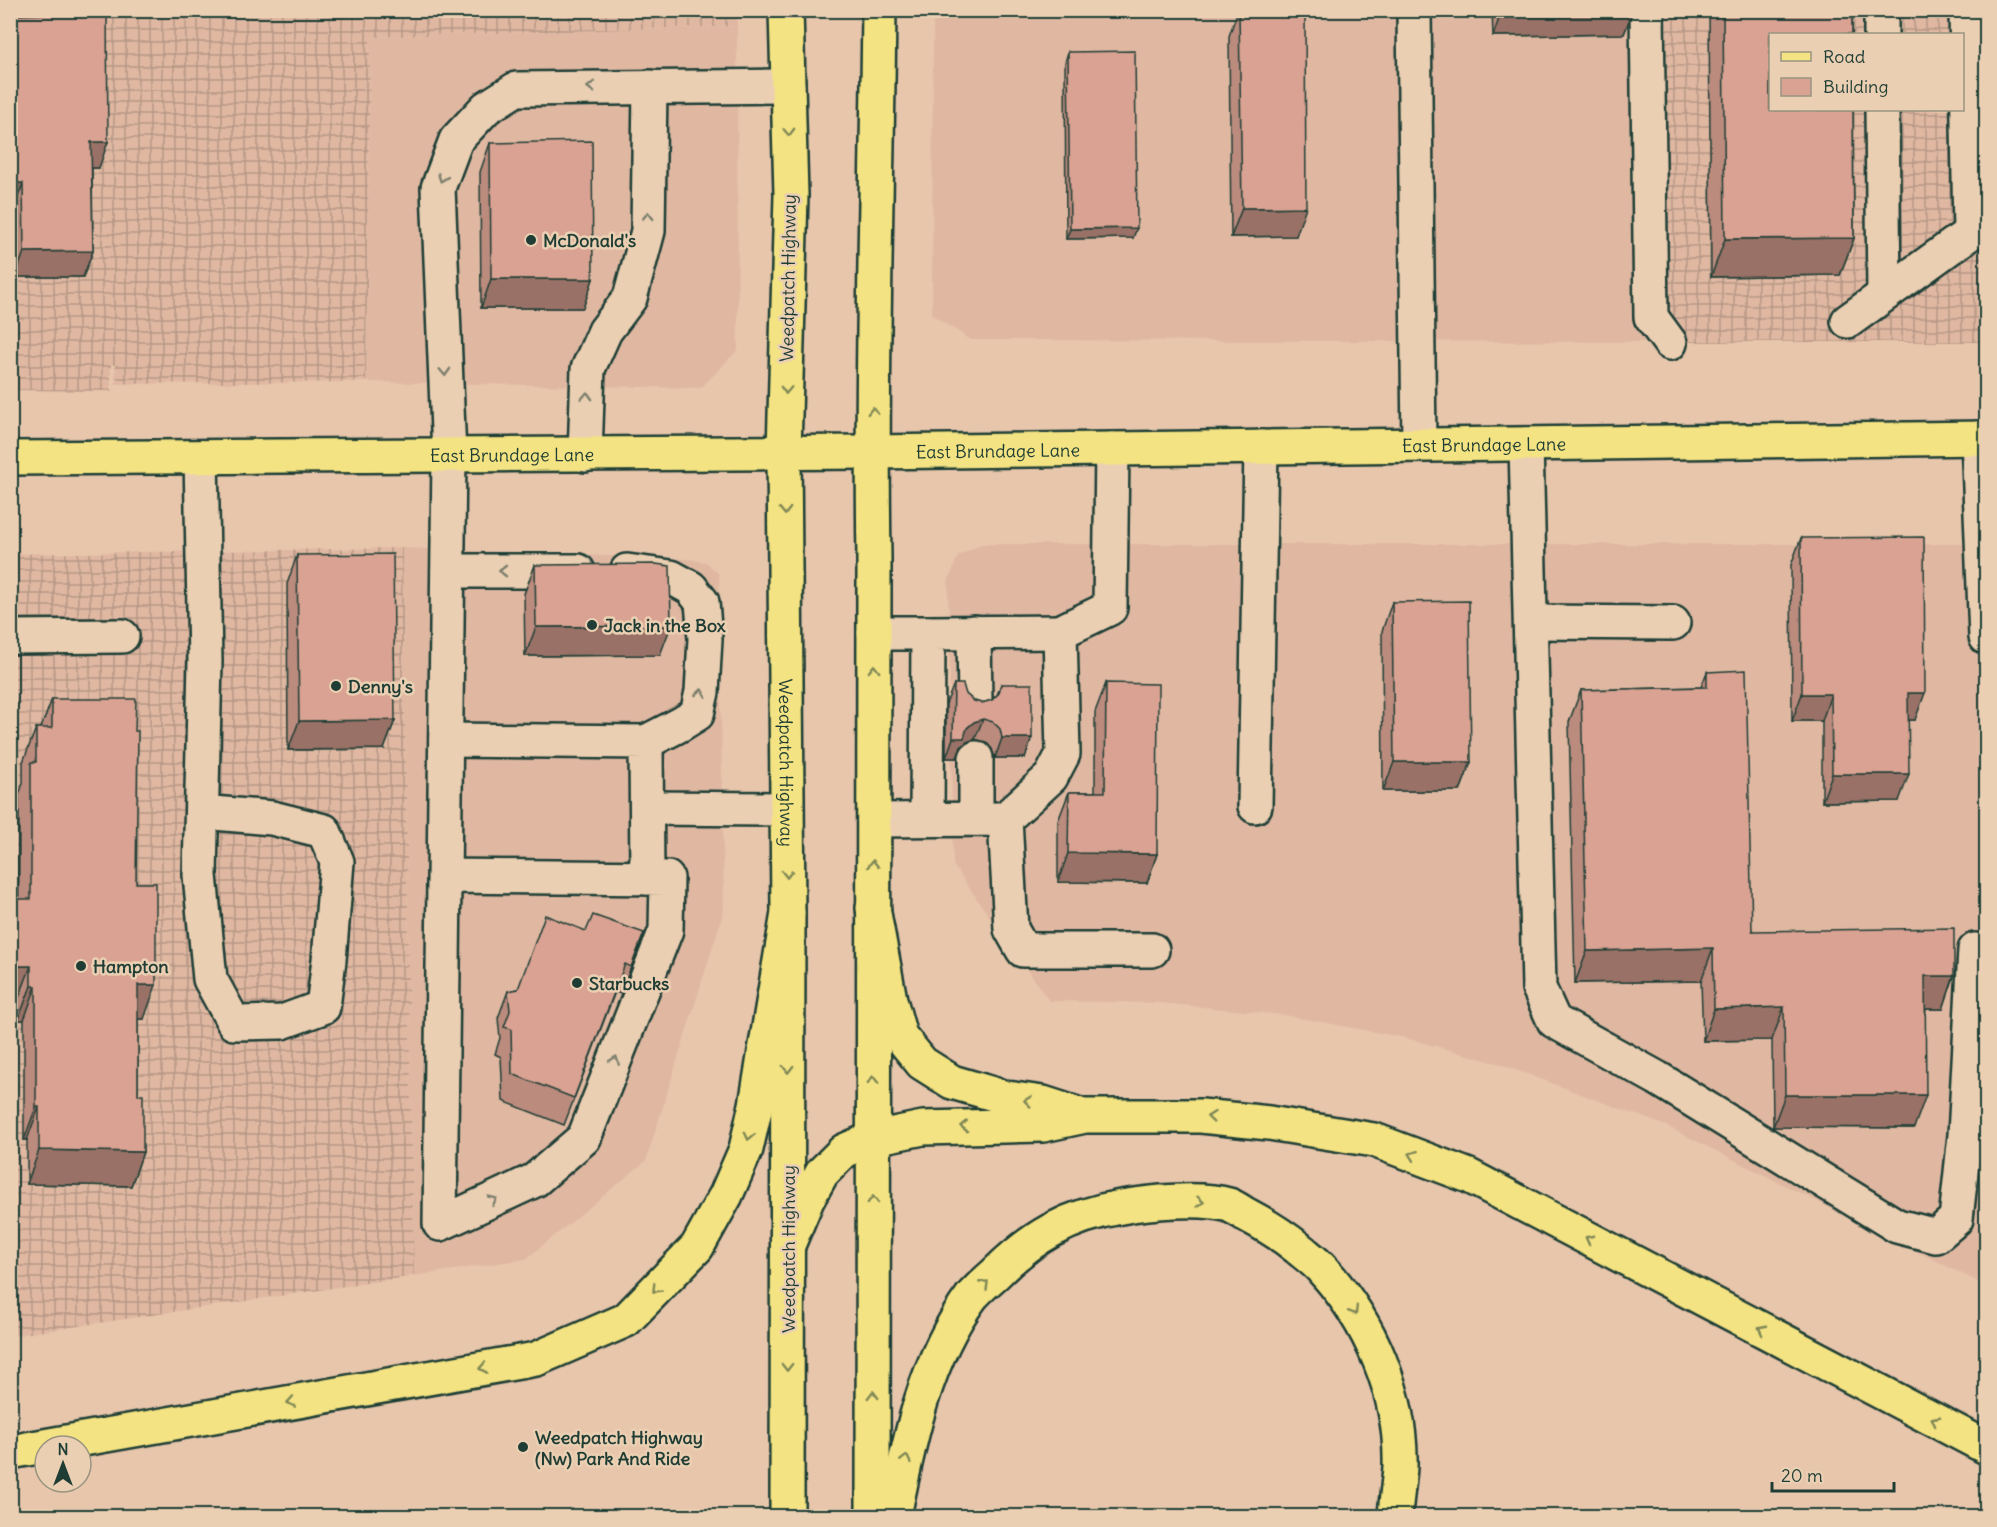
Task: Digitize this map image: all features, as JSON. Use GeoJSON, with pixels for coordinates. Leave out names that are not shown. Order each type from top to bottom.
{"type":"FeatureCollection","features":[{"type":"Feature","properties":{"kind":"main road","name":"Weedpatch Highway"},"geometry":{"type":"LineString","coordinates":[[786,10],[791,195],[784,453],[788,913],[787,1516]]}},
{"type":"Feature","properties":{"kind":"main road"},"geometry":{"type":"LineString","coordinates":[[873,1516],[874,633],[872,453],[878,200],[879,10]]}},
{"type":"Feature","properties":{"kind":"main road","name":"East Brundage Lane"},"geometry":{"type":"LineString","coordinates":[[10,458],[872,453],[1982,438]]}},
{"type":"Feature","properties":{"kind":"main road"},"geometry":{"type":"LineString","coordinates":[[873,908],[890,1000],[900,1036],[922,1063],[952,1082],[1006,1098],[1043,1103],[1085,1116]]}},
{"type":"Feature","properties":{"kind":"main road"},"geometry":{"type":"LineString","coordinates":[[10,1452],[536,1359],[626,1320],[697,1247],[726,1195],[746,1149],[756,1105],[788,913]]}},
{"type":"Feature","properties":{"kind":"main road"},"geometry":{"type":"LineString","coordinates":[[788,1245],[807,1200],[822,1173],[844,1151],[874,1138],[923,1128],[1043,1125],[1085,1116],[1201,1116],[1269,1123],[1374,1140],[1469,1176],[1986,1447]]}},
{"type":"Feature","properties":{"kind":"main road"},"geometry":{"type":"LineString","coordinates":[[894,1516],[906,1455],[922,1399],[955,1322],[974,1294],[1025,1245],[1061,1225],[1097,1211],[1142,1203],[1192,1201],[1229,1205],[1276,1230],[1321,1268],[1355,1310],[1381,1362],[1396,1413],[1400,1466],[1395,1516]]}},
{"type":"Feature","properties":{"kind":"lane"},"geometry":{"type":"LineString","coordinates":[[1414,10],[1419,445]]}},
{"type":"Feature","properties":{"kind":"lane"},"geometry":{"type":"LineString","coordinates":[[1647,10],[1650,317],[1670,343]]}},
{"type":"Feature","properties":{"kind":"lane"},"geometry":{"type":"LineString","coordinates":[[1881,10],[1881,33]]}},
{"type":"Feature","properties":{"kind":"lane"},"geometry":{"type":"LineString","coordinates":[[1848,321],[1970,233],[1966,10]]}},
{"type":"Feature","properties":{"kind":"lane"},"geometry":{"type":"LineString","coordinates":[[646,742],[647,808],[666,930],[584,1138],[535,1180],[440,1224],[448,455],[438,188],[456,140],[486,108],[516,88],[788,86]]}},
{"type":"Feature","properties":{"kind":"lane"},"geometry":{"type":"LineString","coordinates":[[585,454],[588,369],[605,331],[630,298],[648,231],[650,87]]}},
{"type":"Feature","properties":{"kind":"lane"},"geometry":{"type":"LineString","coordinates":[[1882,111],[1884,294]]}},
{"type":"Feature","properties":{"kind":"lane"},"geometry":{"type":"LineString","coordinates":[[1982,438],[1986,637]]}},
{"type":"Feature","properties":{"kind":"lane"},"geometry":{"type":"LineString","coordinates":[[1526,444],[1539,988],[1554,1021],[1657,1078],[1897,1226],[1936,1236],[1956,1219],[1965,1135],[1975,950]]}},
{"type":"Feature","properties":{"kind":"lane"},"geometry":{"type":"LineString","coordinates":[[1255,806],[1261,447]]}},
{"type":"Feature","properties":{"kind":"lane"},"geometry":{"type":"LineString","coordinates":[[874,633],[1060,632],[1110,608],[1112,449]]}},
{"type":"Feature","properties":{"kind":"lane"},"geometry":{"type":"LineString","coordinates":[[201,457],[205,662],[200,875],[210,979],[234,1023],[282,1022],[323,1007],[337,862],[324,831],[272,818],[202,812]]}},
{"type":"Feature","properties":{"kind":"lane"},"geometry":{"type":"LineString","coordinates":[[446,740],[646,742],[697,714],[702,692],[705,639],[702,602],[691,588],[671,577],[622,571],[448,571]]}},
{"type":"Feature","properties":{"kind":"lane"},"geometry":{"type":"LineString","coordinates":[[1531,622],[1673,623]]}},
{"type":"Feature","properties":{"kind":"lane"},"geometry":{"type":"LineString","coordinates":[[974,632],[975,704]]}},
{"type":"Feature","properties":{"kind":"lane"},"geometry":{"type":"LineString","coordinates":[[874,820],[991,819],[1052,777],[1063,754],[1060,632]]}},
{"type":"Feature","properties":{"kind":"lane"},"geometry":{"type":"LineString","coordinates":[[927,819],[928,633]]}},
{"type":"Feature","properties":{"kind":"lane"},"geometry":{"type":"LineString","coordinates":[[10,637],[122,636]]}},
{"type":"Feature","properties":{"kind":"lane"},"geometry":{"type":"LineString","coordinates":[[976,758],[991,819],[1011,929],[1023,950],[1152,950]]}},
{"type":"Feature","properties":{"kind":"lane"},"geometry":{"type":"LineString","coordinates":[[647,808],[787,809]]}},
{"type":"Feature","properties":{"kind":"lane"},"geometry":{"type":"LineString","coordinates":[[444,876],[657,878]]}},
{"type":"Feature","properties":{"kind":"shaded area"},"geometry":{"type":"Polygon","coordinates":[[[11,11],[737,11],[737,26],[370,37],[366,382],[116,384],[115,365],[111,365],[111,391],[11,390],[11,11]]]}},
{"type":"Feature","properties":{"kind":"shaded area"},"geometry":{"type":"Polygon","coordinates":[[[933,11],[1649,11],[1646,342],[971,340],[932,315],[933,11]]]}},
{"type":"Feature","properties":{"kind":"shaded area"},"geometry":{"type":"Polygon","coordinates":[[[1649,11],[1986,11],[1986,342],[1646,342],[1649,11]]]}},
{"type":"Feature","properties":{"kind":"shaded area"},"geometry":{"type":"Polygon","coordinates":[[[737,26],[738,350],[701,388],[366,382],[370,37],[737,26]]]}},
{"type":"Feature","properties":{"kind":"shaded area"},"geometry":{"type":"Polygon","coordinates":[[[982,544],[1986,544],[1986,1286],[1666,1126],[1500,1064],[1406,1038],[1284,1015],[1160,1003],[1049,1001],[953,865],[948,582],[958,556],[982,544]]]}},
{"type":"Feature","properties":{"kind":"shaded area"},"geometry":{"type":"Polygon","coordinates":[[[402,548],[686,559],[706,562],[719,574],[724,911],[646,1161],[526,1259],[414,1276],[402,548]]]}},
{"type":"Feature","properties":{"kind":"shaded area"},"geometry":{"type":"Polygon","coordinates":[[[402,548],[414,1276],[11,1336],[11,554],[402,548]]]}},
{"type":"Feature","properties":{"kind":"building"},"geometry":{"type":"Polygon","coordinates":[[[53,10],[107,10],[108,142],[91,142],[93,251],[24,252],[23,183],[10,183],[10,15],[53,14],[53,10]]]}},
{"type":"Feature","properties":{"kind":"building"},"geometry":{"type":"Polygon","coordinates":[[[1239,10],[1305,10],[1306,207],[1242,208],[1239,10]]]}},
{"type":"Feature","properties":{"kind":"building"},"geometry":{"type":"Polygon","coordinates":[[[1723,10],[1852,10],[1852,33],[1769,33],[1769,111],[1853,111],[1854,238],[1725,239],[1723,10]]]}},
{"type":"Feature","properties":{"kind":"building"},"geometry":{"type":"Polygon","coordinates":[[[1135,51],[1137,228],[1070,229],[1068,52],[1135,51]]]}},
{"type":"Feature","properties":{"kind":"building","name":"McDonald's"},"geometry":{"type":"Polygon","coordinates":[[[592,141],[593,279],[491,279],[490,143],[592,141]]]}},
{"type":"Feature","properties":{"kind":"building"},"geometry":{"type":"Polygon","coordinates":[[[1924,537],[1925,693],[1908,693],[1909,774],[1832,774],[1831,694],[1802,694],[1801,538],[1924,537]]]}},
{"type":"Feature","properties":{"kind":"building","name":"Denny's"},"geometry":{"type":"Polygon","coordinates":[[[393,554],[395,720],[299,721],[297,555],[393,554]]]}},
{"type":"Feature","properties":{"kind":"building"},"geometry":{"type":"Polygon","coordinates":[[[656,564],[670,566],[671,626],[536,627],[535,565],[656,564]]]}},
{"type":"Feature","properties":{"kind":"building"},"geometry":{"type":"Polygon","coordinates":[[[1469,601],[1471,762],[1394,762],[1392,602],[1469,601]]]}},
{"type":"Feature","properties":{"kind":"building"},"geometry":{"type":"Polygon","coordinates":[[[1746,670],[1752,931],[1954,928],[1954,976],[1925,976],[1926,1095],[1785,1095],[1784,1007],[1714,1009],[1713,948],[1587,951],[1581,690],[1707,687],[1707,672],[1746,670]]]}},
{"type":"Feature","properties":{"kind":"building"},"geometry":{"type":"Polygon","coordinates":[[[1106,683],[1158,684],[1157,854],[1068,853],[1069,792],[1105,792],[1106,683]]]}},
{"type":"Feature","properties":{"kind":"building"},"geometry":{"type":"Polygon","coordinates":[[[954,684],[963,684],[966,694],[974,701],[982,703],[992,700],[999,693],[1001,684],[1032,684],[1032,738],[1002,738],[1000,729],[993,722],[983,719],[967,728],[964,738],[953,738],[954,684]]]}},
{"type":"Feature","properties":{"kind":"building","name":"Hampton"},"geometry":{"type":"Polygon","coordinates":[[[52,699],[136,699],[135,731],[138,731],[136,883],[156,883],[156,985],[138,985],[138,1095],[143,1095],[143,1152],[39,1150],[39,1107],[36,1107],[36,986],[31,986],[31,966],[10,966],[10,899],[31,899],[31,762],[36,762],[36,728],[52,728],[52,699]]]}},
{"type":"Feature","properties":{"kind":"building"},"geometry":{"type":"Polygon","coordinates":[[[545,915],[586,931],[593,915],[644,933],[631,967],[625,964],[574,1098],[512,1074],[511,1029],[504,1027],[510,1011],[508,991],[518,989],[545,915]]]}},
{"type":"Feature","properties":{"kind":"place","name":"McDonald's"},"geometry":{"type":"Point","coordinates":[531,240]}},
{"type":"Feature","properties":{"kind":"place","name":"Jack in the Box"},"geometry":{"type":"Point","coordinates":[592,625]}},
{"type":"Feature","properties":{"kind":"place","name":"Denny's"},"geometry":{"type":"Point","coordinates":[336,686]}},
{"type":"Feature","properties":{"kind":"place","name":"Hampton"},"geometry":{"type":"Point","coordinates":[81,966]}},
{"type":"Feature","properties":{"kind":"place","name":"Starbucks"},"geometry":{"type":"Point","coordinates":[577,983]}},
{"type":"Feature","properties":{"kind":"place","name":"Weedpatch Highway (Nw) Park And Ride"},"geometry":{"type":"Point","coordinates":[523,1447]}}]}
